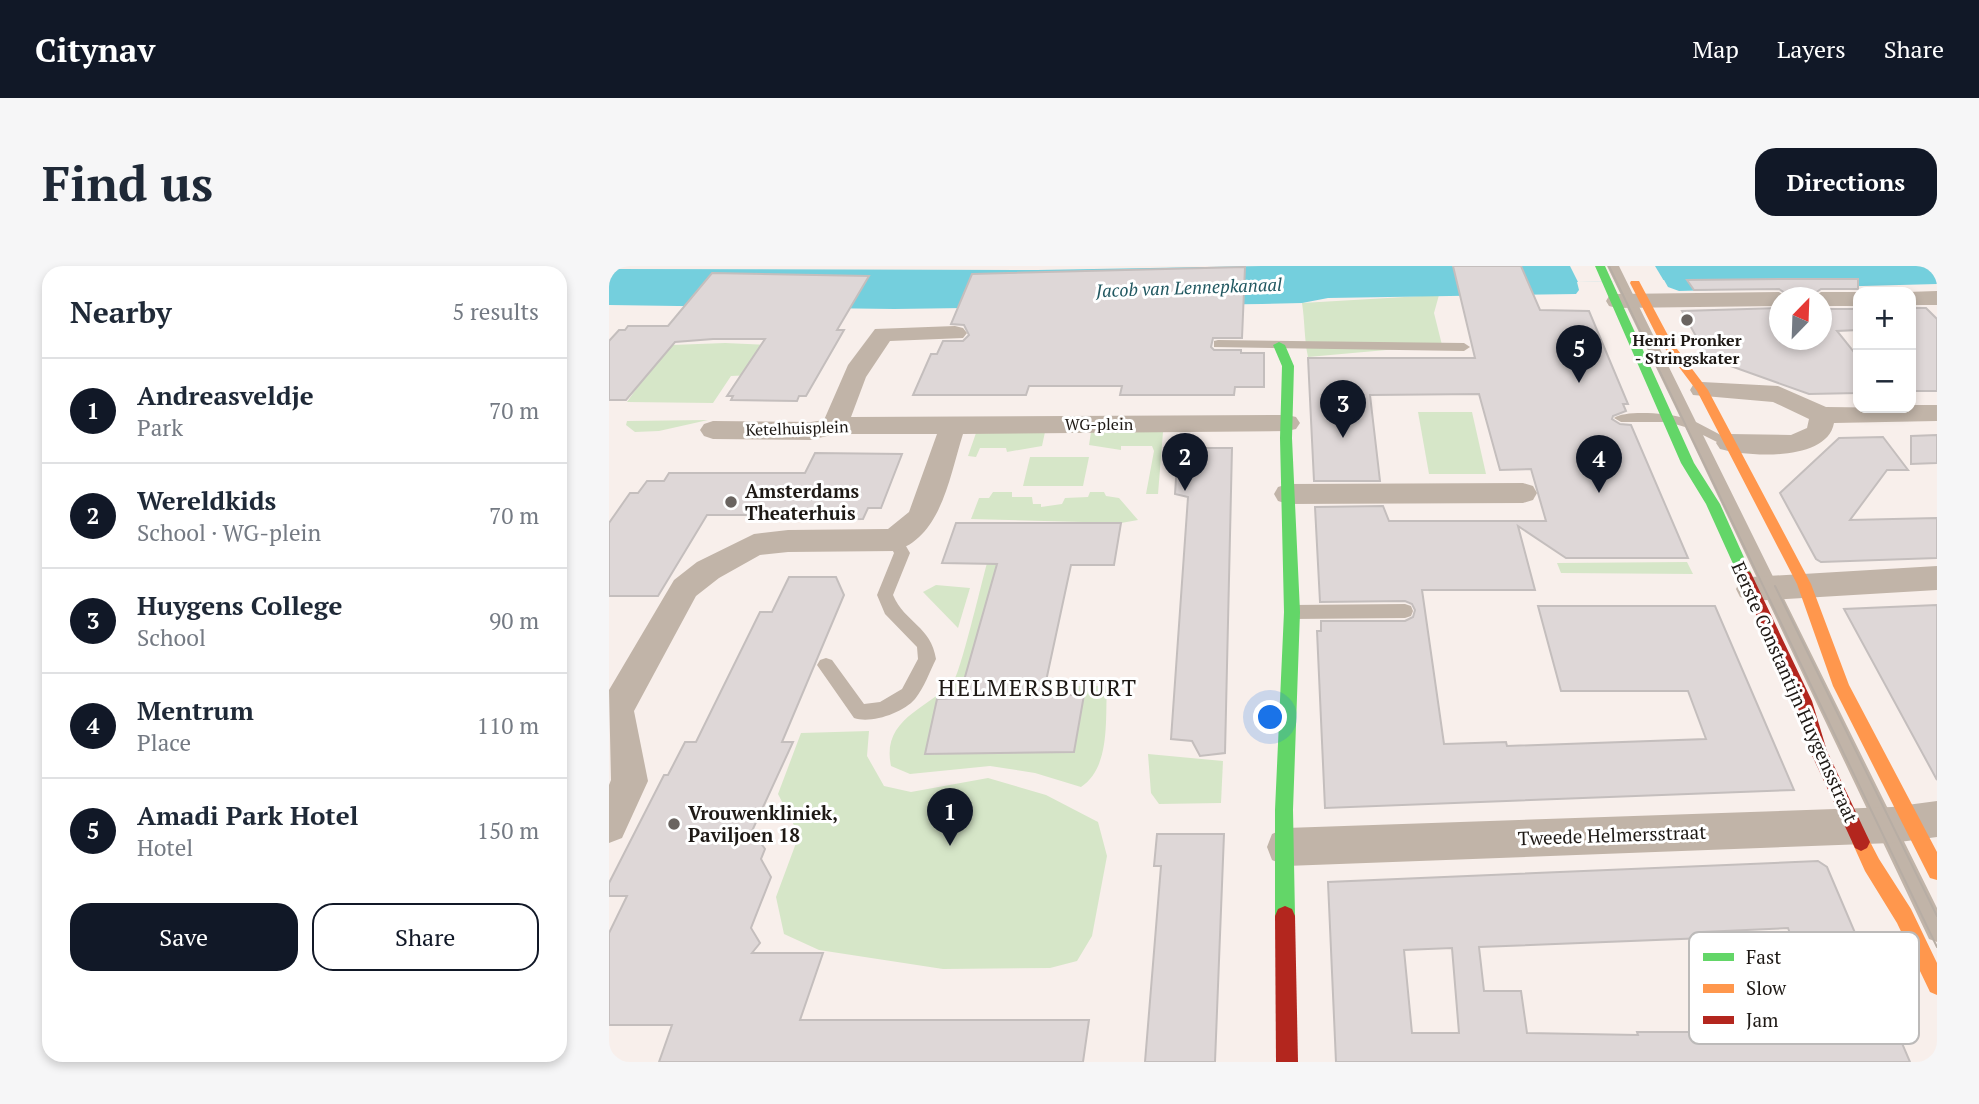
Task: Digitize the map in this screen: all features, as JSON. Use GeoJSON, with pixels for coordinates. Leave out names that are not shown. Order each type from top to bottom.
{"type":"FeatureCollection","features":[{"type":"Feature","properties":{"kind":"street"},"geometry":{"type":"LineString","coordinates":[[1600,266],[1624,285],[1769,298]]}},
{"type":"Feature","properties":{"kind":"street","name":"Eerste Constantijn Huygensstraat"},"geometry":{"type":"LineString","coordinates":[[1624,285],[1702,390],[1804,584],[1841,686],[1897,823]]}},
{"type":"Feature","properties":{"kind":"street","name":"Eerste Constantijn Huygensstraat"},"geometry":{"type":"LineString","coordinates":[[1624,285],[1643,366],[1669,418],[1686,461],[1760,588],[1804,701],[1819,751],[1897,823],[1937,871]]}},
{"type":"Feature","properties":{"kind":"street"},"geometry":{"type":"LineString","coordinates":[[1916,298],[1937,298]]}},
{"type":"Feature","properties":{"kind":"street"},"geometry":{"type":"LineString","coordinates":[[1832,299],[1853,299]]}},
{"type":"Feature","properties":{"kind":"street"},"geometry":{"type":"LineString","coordinates":[[835,426],[871,346],[883,334],[955,333]]}},
{"type":"Feature","properties":{"kind":"street"},"geometry":{"type":"LineString","coordinates":[[1279,345],[1288,366],[1292,612],[1284,810],[1287,1062]]}},
{"type":"Feature","properties":{"kind":"street"},"geometry":{"type":"LineString","coordinates":[[1702,390],[1778,394],[1822,415],[1937,413]]}},
{"type":"Feature","properties":{"kind":"street"},"geometry":{"type":"LineString","coordinates":[[1729,443],[1798,444],[1810,440],[1819,431],[1822,415]]}},
{"type":"Feature","properties":{"kind":"street","name":"WG-plein"},"geometry":{"type":"LineString","coordinates":[[882,426],[1287,423]]}},
{"type":"Feature","properties":{"kind":"street"},"geometry":{"type":"LineString","coordinates":[[609,825],[630,781],[616,710],[685,588],[708,570],[754,545],[788,541],[895,540],[921,517],[953,425]]}},
{"type":"Feature","properties":{"kind":"street","name":"Ketelhuisplein"},"geometry":{"type":"LineString","coordinates":[[713,430],[811,431],[835,426],[882,426]]}},
{"type":"Feature","properties":{"kind":"street"},"geometry":{"type":"LineString","coordinates":[[1289,494],[1523,493]]}},
{"type":"Feature","properties":{"kind":"street"},"geometry":{"type":"LineString","coordinates":[[1760,588],[1937,578]]}},
{"type":"Feature","properties":{"kind":"street","name":"Eerste Constantijn Huygensstraat"},"geometry":{"type":"LineString","coordinates":[[1897,823],[1872,865],[1911,932]]}},
{"type":"Feature","properties":{"kind":"street","name":"Tweede Helmersstraat"},"geometry":{"type":"LineString","coordinates":[[1286,847],[1897,823]]}},
{"type":"Feature","properties":{"kind":"street","name":"Eerste Constantijn Huygensstraat"},"geometry":{"type":"LineString","coordinates":[[1919,948],[1937,985]]}},
{"type":"Feature","properties":{"kind":"lane","name":"Eerste Constantijn Huygensstraat"},"geometry":{"type":"LineString","coordinates":[[1624,285],[1689,424],[1760,588],[1897,823],[1937,931]]}},
{"type":"Feature","properties":{"kind":"lane"},"geometry":{"type":"LineString","coordinates":[[1218,344],[1464,347]]}},
{"type":"Feature","properties":{"kind":"lane"},"geometry":{"type":"LineString","coordinates":[[1621,418],[1669,418],[1689,424],[1729,443]]}},
{"type":"Feature","properties":{"kind":"lane"},"geometry":{"type":"LineString","coordinates":[[826,665],[860,712],[883,709],[908,694],[917,678],[927,659],[925,644],[891,609],[885,595],[902,553],[895,540]]}},
{"type":"Feature","properties":{"kind":"lane"},"geometry":{"type":"LineString","coordinates":[[1292,612],[1405,611]]}},
{"type":"Feature","properties":{"kind":"green space"},"geometry":{"type":"Polygon","coordinates":[[[1439,295],[1434,313],[1442,345],[1308,357],[1302,303],[1439,295]]]}},
{"type":"Feature","properties":{"kind":"green space"},"geometry":{"type":"Polygon","coordinates":[[[725,343],[795,346],[777,374],[731,376],[713,403],[627,402],[646,375],[645,346],[725,343]]]}},
{"type":"Feature","properties":{"kind":"green space"},"geometry":{"type":"Polygon","coordinates":[[[1418,412],[1472,412],[1486,474],[1429,474],[1418,412]]]}},
{"type":"Feature","properties":{"kind":"green space"},"geometry":{"type":"Polygon","coordinates":[[[708,420],[659,431],[635,432],[626,425],[627,421],[708,420]]]}},
{"type":"Feature","properties":{"kind":"green space"},"geometry":{"type":"Polygon","coordinates":[[[1045,432],[1042,446],[1007,452],[1006,448],[980,448],[976,457],[968,456],[976,433],[1045,432]]]}},
{"type":"Feature","properties":{"kind":"green space"},"geometry":{"type":"Polygon","coordinates":[[[1091,432],[1163,432],[1158,494],[1146,494],[1154,451],[1152,446],[1121,446],[1121,450],[1089,445],[1091,432]]]}},
{"type":"Feature","properties":{"kind":"green space"},"geometry":{"type":"Polygon","coordinates":[[[1030,457],[1089,457],[1083,486],[1023,486],[1030,457]]]}},
{"type":"Feature","properties":{"kind":"green space"},"geometry":{"type":"Polygon","coordinates":[[[993,492],[1012,492],[1012,497],[1032,497],[1033,504],[1041,504],[1041,507],[1062,504],[1065,498],[1088,497],[1090,492],[1104,492],[1106,496],[1119,498],[1138,520],[1121,523],[971,519],[979,498],[989,498],[993,492]]]}},
{"type":"Feature","properties":{"kind":"green space"},"geometry":{"type":"Polygon","coordinates":[[[1687,562],[1693,574],[1561,573],[1557,563],[1687,562]]]}},
{"type":"Feature","properties":{"kind":"green space"},"geometry":{"type":"Polygon","coordinates":[[[987,563],[997,564],[959,698],[937,700],[926,754],[1074,752],[1084,696],[1071,695],[1073,686],[1107,686],[1102,755],[1091,778],[1081,787],[1035,773],[990,766],[910,774],[891,766],[890,750],[899,726],[953,682],[956,676],[987,563]]]}},
{"type":"Feature","properties":{"kind":"green space"},"geometry":{"type":"Polygon","coordinates":[[[936,585],[970,588],[958,628],[923,592],[936,585]]]}},
{"type":"Feature","properties":{"kind":"green space"},"geometry":{"type":"Polygon","coordinates":[[[869,731],[867,756],[884,786],[911,792],[988,778],[1046,795],[1098,822],[1107,856],[1092,936],[1077,961],[1050,968],[943,969],[819,950],[784,934],[776,897],[799,835],[778,794],[801,733],[869,731]]]}},
{"type":"Feature","properties":{"kind":"green space"},"geometry":{"type":"Polygon","coordinates":[[[1148,754],[1223,761],[1221,803],[1159,804],[1151,793],[1148,754]]]}},
{"type":"Feature","properties":{"kind":"water","name":"Jacob van Lennepkanaal"},"geometry":{"type":"Polygon","coordinates":[[[1262,266],[1937,266],[1937,284],[1679,291],[1668,287],[1664,280],[1577,282],[1579,290],[1576,294],[1328,298],[1302,303],[1262,304],[894,309],[609,305],[609,269],[1037,270],[1262,266]]]}},
{"type":"Feature","properties":{"kind":"pier"},"geometry":{"type":"Polygon","coordinates":[[[1570,266],[1655,266],[1664,281],[1578,282],[1570,266]]]}},
{"type":"Feature","properties":{"kind":"building"},"geometry":{"type":"Polygon","coordinates":[[[1453,266],[1521,266],[1540,310],[1589,311],[1628,404],[1623,404],[1626,411],[1613,416],[1612,419],[1620,424],[1631,425],[1688,558],[1566,558],[1518,526],[1535,590],[1422,590],[1444,744],[1506,742],[1507,746],[1706,739],[1688,691],[1561,691],[1538,606],[1715,606],[1794,790],[1325,808],[1317,631],[1321,631],[1321,621],[1405,621],[1413,617],[1415,610],[1412,604],[1405,601],[1320,602],[1315,507],[1383,506],[1389,521],[1546,521],[1531,469],[1500,470],[1479,394],[1370,395],[1380,481],[1314,481],[1308,358],[1475,358],[1453,266]]]}},
{"type":"Feature","properties":{"kind":"building"},"geometry":{"type":"Polygon","coordinates":[[[1245,267],[1242,338],[1213,338],[1211,347],[1214,350],[1264,353],[1264,387],[1235,387],[1234,395],[1120,395],[1122,386],[1029,386],[1026,395],[913,395],[931,354],[937,354],[943,341],[963,341],[969,335],[964,325],[951,324],[972,274],[1245,267]]]}},
{"type":"Feature","properties":{"kind":"building"},"geometry":{"type":"Polygon","coordinates":[[[712,273],[869,276],[837,330],[844,330],[806,396],[799,396],[797,401],[731,400],[733,396],[727,396],[765,339],[675,342],[626,400],[609,400],[609,341],[619,330],[625,330],[628,326],[668,326],[712,273]]]}},
{"type":"Feature","properties":{"kind":"building"},"geometry":{"type":"Polygon","coordinates":[[[1858,279],[1858,287],[1694,290],[1687,280],[1858,279]]]}},
{"type":"Feature","properties":{"kind":"building"},"geometry":{"type":"Polygon","coordinates":[[[1769,308],[1769,350],[1832,350],[1832,309],[1853,309],[1853,330],[1837,331],[1853,351],[1853,393],[1809,394],[1708,358],[1682,311],[1769,308]]]}},
{"type":"Feature","properties":{"kind":"building"},"geometry":{"type":"Polygon","coordinates":[[[1916,308],[1926,308],[1937,319],[1937,391],[1916,391],[1916,308]]]}},
{"type":"Feature","properties":{"kind":"building"},"geometry":{"type":"Polygon","coordinates":[[[1937,435],[1937,463],[1911,464],[1911,436],[1937,435]]]}},
{"type":"Feature","properties":{"kind":"building"},"geometry":{"type":"Polygon","coordinates":[[[1883,437],[1908,470],[1887,470],[1850,520],[1937,518],[1937,558],[1821,562],[1816,559],[1780,493],[1839,438],[1883,437]]]}},
{"type":"Feature","properties":{"kind":"building"},"geometry":{"type":"Polygon","coordinates":[[[1178,448],[1232,448],[1225,753],[1200,756],[1192,741],[1171,739],[1188,497],[1175,494],[1178,448]]]}},
{"type":"Feature","properties":{"kind":"building"},"geometry":{"type":"Polygon","coordinates":[[[815,453],[902,454],[881,508],[868,508],[863,519],[767,520],[769,515],[707,515],[658,596],[609,596],[609,523],[630,493],[638,493],[647,481],[664,481],[669,473],[805,473],[815,453]]]}},
{"type":"Feature","properties":{"kind":"building"},"geometry":{"type":"Polygon","coordinates":[[[956,523],[1121,523],[1114,565],[1071,565],[1043,695],[1084,695],[1074,752],[925,754],[937,699],[959,698],[997,564],[942,563],[956,523]]]}},
{"type":"Feature","properties":{"kind":"building","name":"Vrouwenkliniek, Paviljoen 18"},"geometry":{"type":"Polygon","coordinates":[[[789,577],[836,577],[844,595],[782,742],[793,742],[752,831],[765,849],[761,859],[771,877],[751,928],[760,943],[752,953],[823,953],[800,1020],[1089,1020],[1083,1062],[659,1062],[672,1025],[609,1025],[609,933],[627,896],[609,896],[609,883],[664,775],[668,775],[685,742],[696,742],[760,612],[772,612],[789,577]]]}},
{"type":"Feature","properties":{"kind":"building"},"geometry":{"type":"Polygon","coordinates":[[[1937,605],[1937,780],[1844,609],[1937,605]]]}},
{"type":"Feature","properties":{"kind":"building"},"geometry":{"type":"Polygon","coordinates":[[[1157,834],[1224,834],[1215,1062],[1145,1062],[1161,866],[1154,866],[1157,834]]]}},
{"type":"Feature","properties":{"kind":"building"},"geometry":{"type":"Polygon","coordinates":[[[1818,861],[1827,867],[1855,932],[1789,932],[1788,928],[1689,932],[1689,939],[1479,947],[1484,991],[1521,991],[1527,1033],[1638,1035],[1637,1032],[1689,1032],[1689,1044],[1902,1044],[1910,1062],[1336,1062],[1328,882],[1818,861]],[[1452,948],[1404,950],[1412,1033],[1459,1033],[1452,948]]]}},
{"type":"Feature","properties":{"kind":"tram line"},"geometry":{"type":"LineString","coordinates":[[1609,266],[1937,947]]}},
{"type":"Feature","properties":{"kind":"tram line"},"geometry":{"type":"LineString","coordinates":[[1775,586],[1937,916]]}},
{"type":"Feature","properties":{"kind":"traffic: fast"},"geometry":{"type":"LineString","coordinates":[[1600,266],[1687,463],[1713,504],[1744,573]]}},
{"type":"Feature","properties":{"kind":"traffic: fast"},"geometry":{"type":"LineString","coordinates":[[1279,345],[1288,366],[1286,438],[1292,612],[1284,810],[1285,916]]}},
{"type":"Feature","properties":{"kind":"traffic: slow"},"geometry":{"type":"LineString","coordinates":[[1635,283],[1666,342],[1702,390],[1804,584],[1841,686],[1937,871]]}},
{"type":"Feature","properties":{"kind":"traffic: slow"},"geometry":{"type":"LineString","coordinates":[[1861,842],[1912,932]]}},
{"type":"Feature","properties":{"kind":"traffic: slow"},"geometry":{"type":"LineString","coordinates":[[1919,947],[1937,985]]}},
{"type":"Feature","properties":{"kind":"traffic: jam"},"geometry":{"type":"LineString","coordinates":[[1744,573],[1804,701],[1819,751],[1861,842]]}},
{"type":"Feature","properties":{"kind":"traffic: jam"},"geometry":{"type":"LineString","coordinates":[[1285,916],[1287,1062]]}},
{"type":"Feature","properties":{"kind":"place","name":"Henri Pronker - Stringskater"},"geometry":{"type":"Point","coordinates":[1687,320]}},
{"type":"Feature","properties":{"kind":"place","name":"Amadi Park Hotel"},"geometry":{"type":"Point","coordinates":[1579,383]}},
{"type":"Feature","properties":{"kind":"place","name":"Huygens College"},"geometry":{"type":"Point","coordinates":[1343,438]}},
{"type":"Feature","properties":{"kind":"place","name":"Wereldkids"},"geometry":{"type":"Point","coordinates":[1185,491]}},
{"type":"Feature","properties":{"kind":"place","name":"Mentrum"},"geometry":{"type":"Point","coordinates":[1599,493]}},
{"type":"Feature","properties":{"kind":"place","name":"Amsterdams Theaterhuis"},"geometry":{"type":"Point","coordinates":[731,502]}},
{"type":"Feature","properties":{"kind":"place","name":"Vrouwenkliniek, Paviljoen 18"},"geometry":{"type":"Point","coordinates":[674,824]}},
{"type":"Feature","properties":{"kind":"place","name":"Andreasveldje"},"geometry":{"type":"Point","coordinates":[950,846]}},
{"type":"Feature","properties":{"kind":"district","name":"HELMERSBUURT"},"geometry":{"type":"Point","coordinates":[1038,688]}}]}
